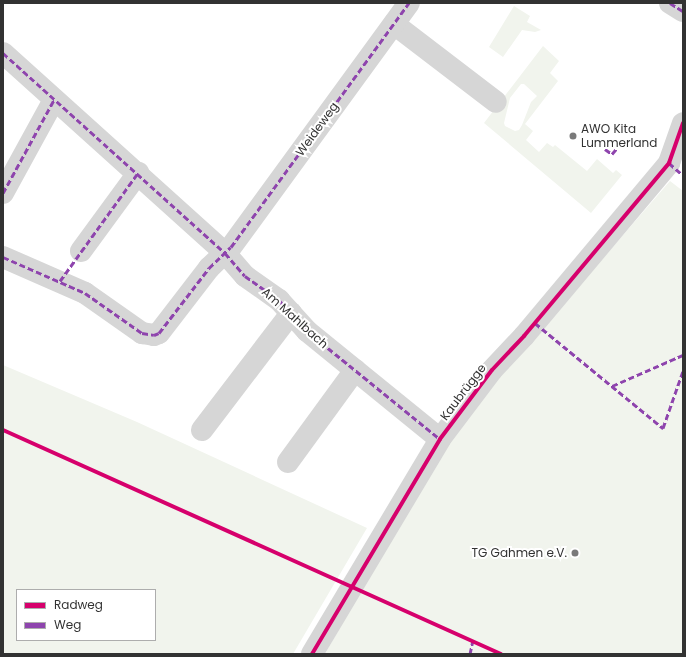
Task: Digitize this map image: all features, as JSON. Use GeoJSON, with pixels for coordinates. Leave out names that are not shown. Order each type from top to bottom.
{"type":"FeatureCollection","features":[{"type":"Feature","properties":{"kind":"street","name":"Weideweg"},"geometry":{"type":"LineString","coordinates":[[3,257],[85,293],[142,333],[154,335],[159,333],[209,268],[225,253],[409,3]]}},
{"type":"Feature","properties":{"kind":"street"},"geometry":{"type":"LineString","coordinates":[[670,3],[683,11]]}},
{"type":"Feature","properties":{"kind":"street"},"geometry":{"type":"LineString","coordinates":[[394,24],[496,102]]}},
{"type":"Feature","properties":{"kind":"street","name":"Am Mahlbach"},"geometry":{"type":"LineString","coordinates":[[3,53],[225,253],[245,276],[279,300],[308,331],[440,439]]}},
{"type":"Feature","properties":{"kind":"street"},"geometry":{"type":"LineString","coordinates":[[3,193],[54,100]]}},
{"type":"Feature","properties":{"kind":"street","name":"Kaubrügge"},"geometry":{"type":"LineString","coordinates":[[312,654],[440,439],[492,370],[524,336],[669,163],[683,124]]}},
{"type":"Feature","properties":{"kind":"street"},"geometry":{"type":"LineString","coordinates":[[82,251],[138,174]]}},
{"type":"Feature","properties":{"kind":"street"},"geometry":{"type":"LineString","coordinates":[[202,430],[291,313]]}},
{"type":"Feature","properties":{"kind":"street"},"geometry":{"type":"LineString","coordinates":[[288,462],[355,370]]}},
{"type":"Feature","properties":{"kind":"shaded area"},"geometry":{"type":"Polygon","coordinates":[[[514,6],[530,16],[527,22],[541,30],[535,32],[522,30],[503,57],[489,47],[514,6]]]}},
{"type":"Feature","properties":{"kind":"shaded area"},"geometry":{"type":"Polygon","coordinates":[[[543,46],[559,61],[550,73],[558,81],[525,124],[533,131],[526,140],[539,152],[547,143],[553,147],[555,145],[587,171],[597,159],[613,173],[616,170],[622,175],[591,213],[484,123],[543,46]],[[521,84],[510,98],[504,123],[505,126],[515,131],[519,130],[531,102],[537,96],[524,84],[521,84]]]}},
{"type":"Feature","properties":{"kind":"shaded area"},"geometry":{"type":"Polygon","coordinates":[[[670,181],[683,191],[683,654],[325,654],[449,432],[506,370],[670,181]]]}},
{"type":"Feature","properties":{"kind":"shaded area"},"geometry":{"type":"Polygon","coordinates":[[[3,365],[137,422],[367,528],[293,654],[3,654],[3,365]]]}},
{"type":"Feature","properties":{"kind":"marked path"},"geometry":{"type":"LineString","coordinates":[[3,257],[85,293],[142,333],[154,335],[159,333],[209,268],[231,247],[409,3]]}},
{"type":"Feature","properties":{"kind":"marked path"},"geometry":{"type":"LineString","coordinates":[[670,3],[683,11]]}},
{"type":"Feature","properties":{"kind":"marked path"},"geometry":{"type":"LineString","coordinates":[[3,53],[225,253],[245,276],[279,300],[307,331],[440,439]]}},
{"type":"Feature","properties":{"kind":"marked path"},"geometry":{"type":"LineString","coordinates":[[3,193],[54,100]]}},
{"type":"Feature","properties":{"kind":"marked path"},"geometry":{"type":"LineString","coordinates":[[605,149],[612,154],[623,141]]}},
{"type":"Feature","properties":{"kind":"marked path"},"geometry":{"type":"LineString","coordinates":[[669,163],[683,175]]}},
{"type":"Feature","properties":{"kind":"marked path"},"geometry":{"type":"LineString","coordinates":[[60,281],[138,173]]}},
{"type":"Feature","properties":{"kind":"marked path"},"geometry":{"type":"LineString","coordinates":[[535,323],[663,428],[683,371]]}},
{"type":"Feature","properties":{"kind":"marked path"},"geometry":{"type":"LineString","coordinates":[[612,386],[683,355]]}},
{"type":"Feature","properties":{"kind":"marked path"},"geometry":{"type":"LineString","coordinates":[[470,654],[473,640]]}},
{"type":"Feature","properties":{"kind":"cycle path"},"geometry":{"type":"LineString","coordinates":[[312,654],[440,439],[492,370],[524,336],[669,163],[683,123]]}},
{"type":"Feature","properties":{"kind":"cycle path"},"geometry":{"type":"LineString","coordinates":[[3,430],[501,654]]}},
{"type":"Feature","properties":{"kind":"place","name":"AWO Kita Lummerland"},"geometry":{"type":"Point","coordinates":[573,136]}},
{"type":"Feature","properties":{"kind":"place","name":"TG Gahmen e.V."},"geometry":{"type":"Point","coordinates":[575,553]}}]}
